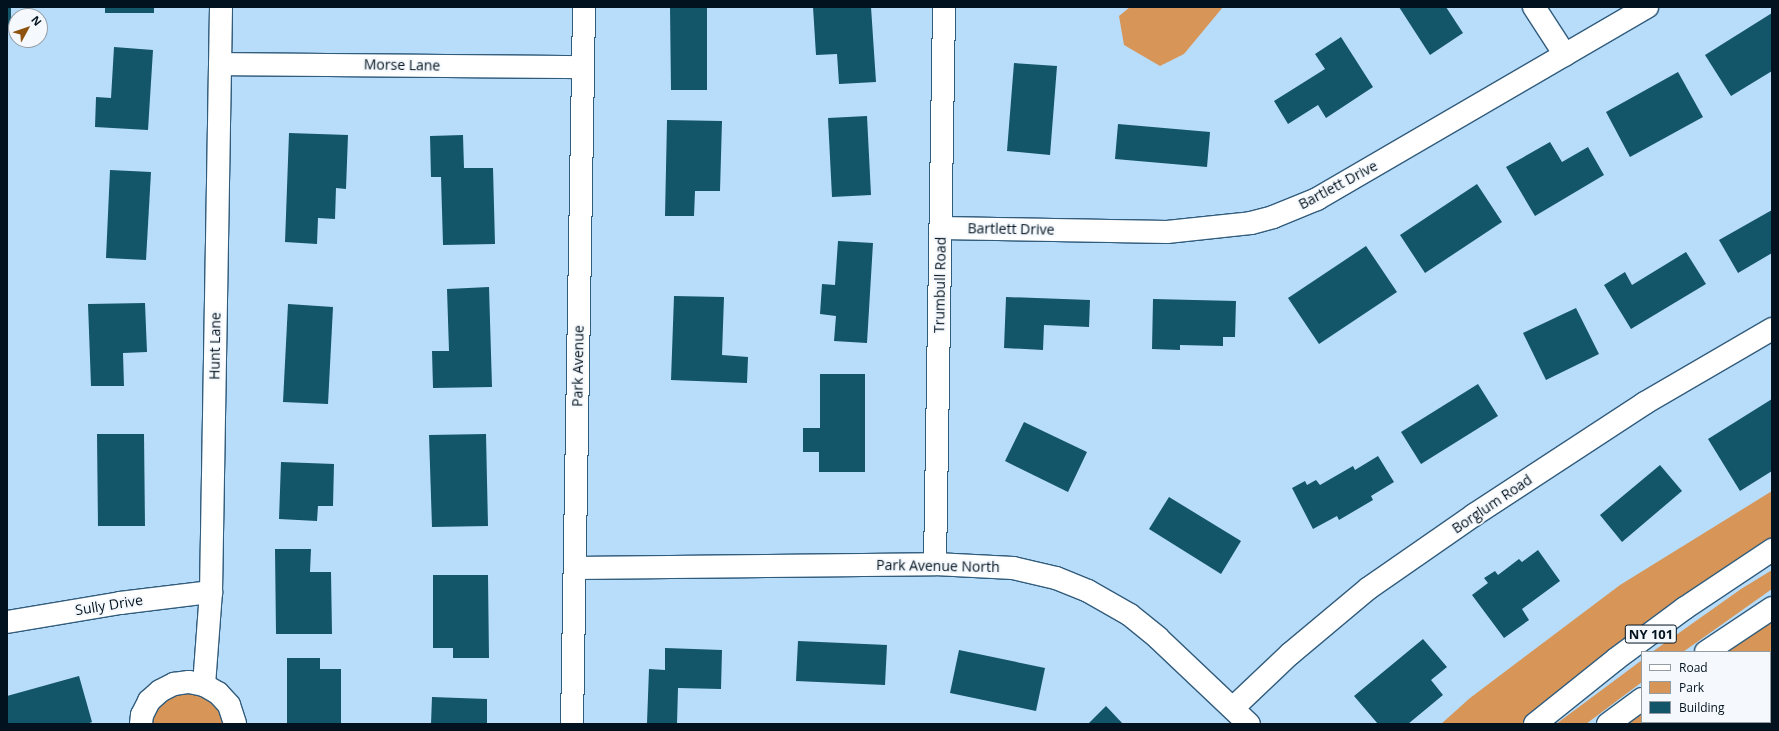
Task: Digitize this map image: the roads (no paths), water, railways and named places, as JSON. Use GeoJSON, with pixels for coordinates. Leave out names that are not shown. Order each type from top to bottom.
{"type":"FeatureCollection","features":[{"type":"Feature","properties":{"kind":"street","name":"Hunt Lane"},"geometry":{"type":"LineString","coordinates":[[204,685],[211,592],[221,7]]}},
{"type":"Feature","properties":{"kind":"street","name":"Park Avenue"},"geometry":{"type":"LineString","coordinates":[[572,724],[584,7]]}},
{"type":"Feature","properties":{"kind":"street","name":"Trumbull Road"},"geometry":{"type":"LineString","coordinates":[[935,564],[944,7]]}},
{"type":"Feature","properties":{"kind":"street"},"geometry":{"type":"LineString","coordinates":[[1534,7],[1565,55]]}},
{"type":"Feature","properties":{"kind":"street","name":"Bartlett Drive"},"geometry":{"type":"LineString","coordinates":[[941,228],[1166,232],[1251,223],[1273,217],[1317,199],[1647,7]]}},
{"type":"Feature","properties":{"kind":"street","name":"Morse Lane"},"geometry":{"type":"LineString","coordinates":[[220,64],[583,67]]}},
{"type":"Feature","properties":{"kind":"street","name":"Borglum Road"},"geometry":{"type":"LineString","coordinates":[[1233,708],[1290,654],[1369,588],[1474,515],[1645,403],[1772,329]]}},
{"type":"Feature","properties":{"kind":"street","name":"NY 101"},"geometry":{"type":"LineString","coordinates":[[1535,724],[1616,659],[1679,613],[1772,550]]}},
{"type":"Feature","properties":{"kind":"street","name":"Park Avenue North"},"geometry":{"type":"LineString","coordinates":[[575,568],[935,564],[1013,568],[1056,578],[1088,591],[1130,616],[1158,638],[1249,724]]}},
{"type":"Feature","properties":{"kind":"street","name":"Sully Drive"},"geometry":{"type":"LineString","coordinates":[[7,622],[120,602],[211,592]]}},
{"type":"Feature","properties":{"kind":"street"},"geometry":{"type":"LineString","coordinates":[[1708,651],[1772,608]]}},
{"type":"Feature","properties":{"kind":"street"},"geometry":{"type":"LineString","coordinates":[[140,724],[142,715],[149,702],[160,691],[174,684],[189,682],[204,685],[218,692],[229,705],[235,724]]}},
{"type":"Feature","properties":{"kind":"street"},"geometry":{"type":"LineString","coordinates":[[1608,724],[1641,700]]}}]}
